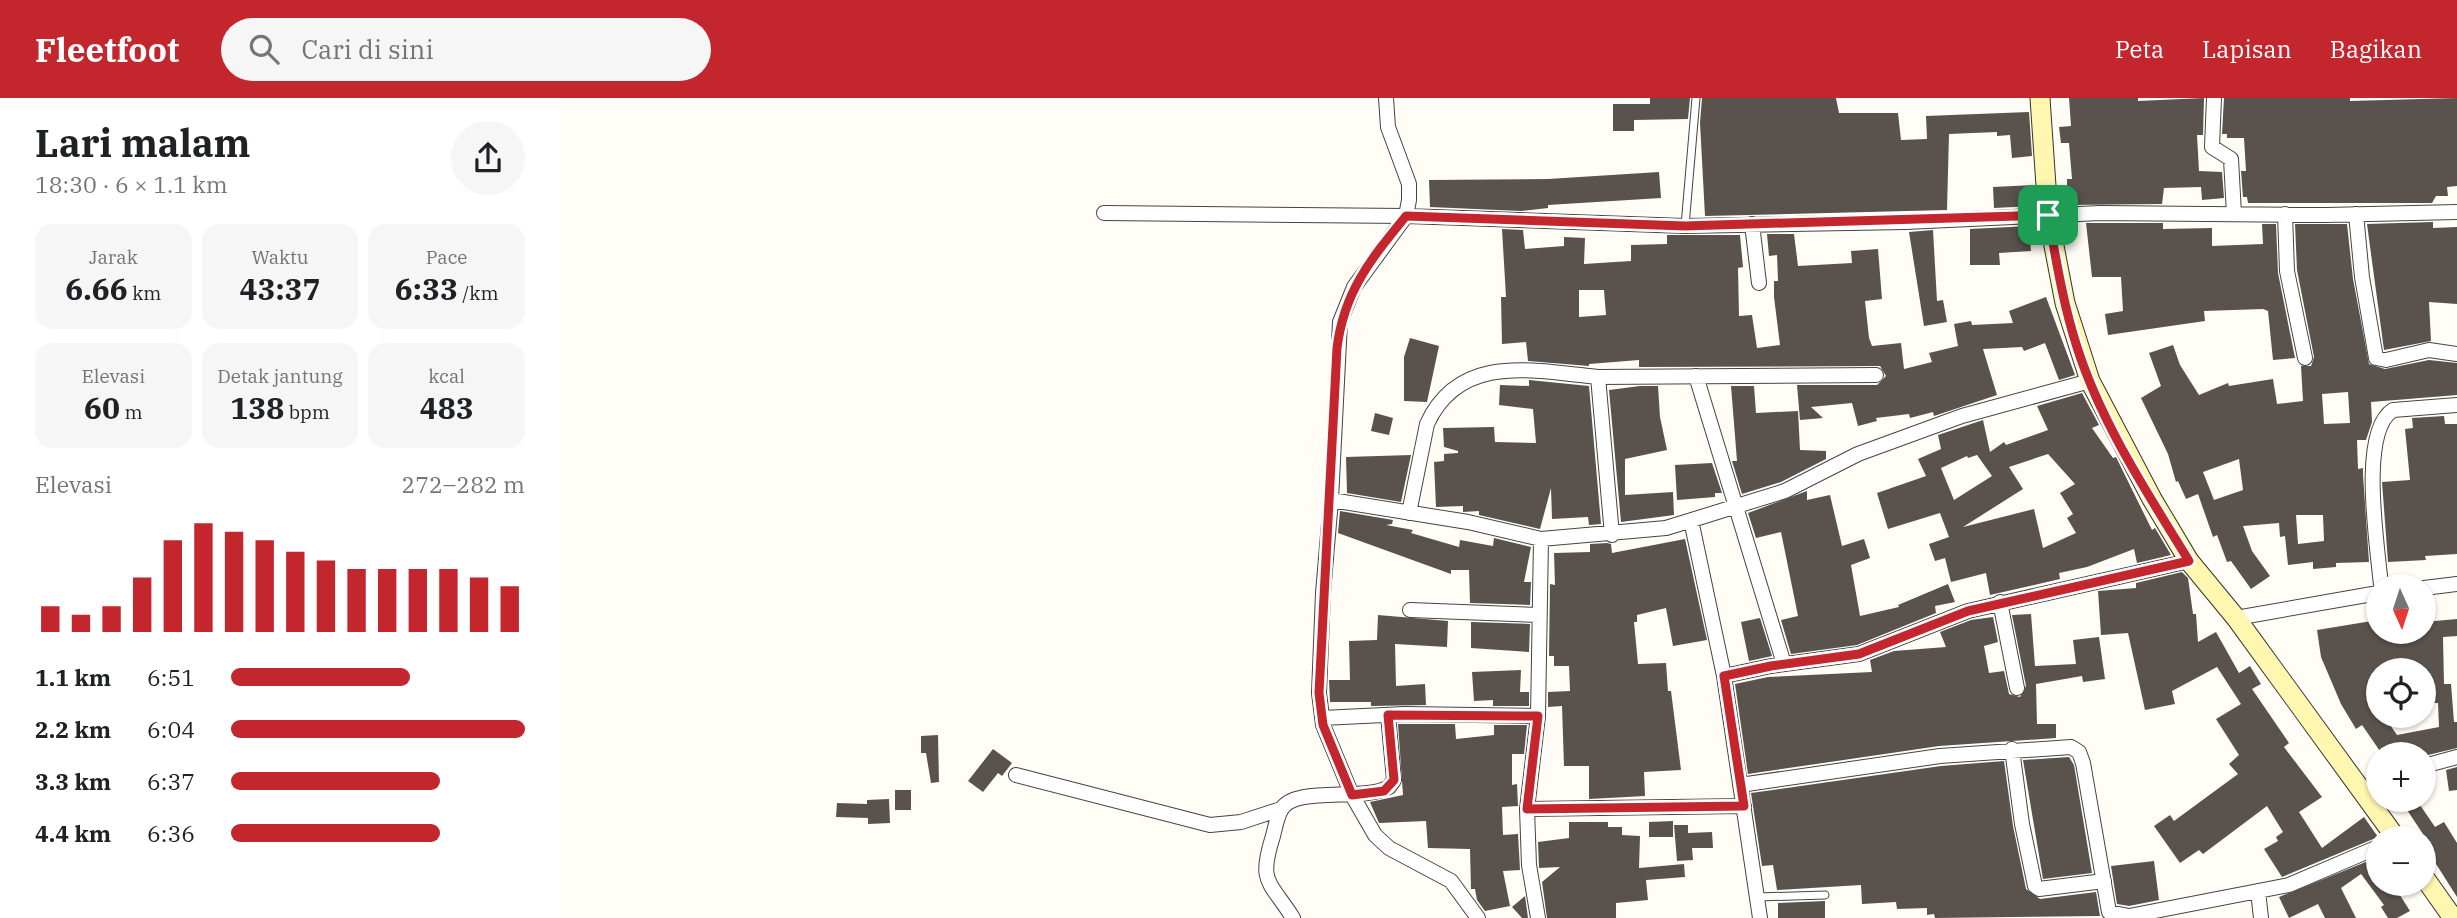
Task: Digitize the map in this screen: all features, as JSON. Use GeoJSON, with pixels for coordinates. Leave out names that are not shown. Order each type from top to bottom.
{"type":"FeatureCollection","features":[{"type":"Feature","properties":{"kind":"street"},"geometry":{"type":"LineString","coordinates":[[1386,98],[1388,127],[1409,184],[1406,216],[1363,272],[1340,322],[1331,500],[1322,593],[1319,693],[1322,718],[1352,795],[1375,835],[1389,848],[1451,881],[1478,918]]}},
{"type":"Feature","properties":{"kind":"street"},"geometry":{"type":"LineString","coordinates":[[2040,98],[2048,215],[2065,303],[2090,381],[2151,499],[2189,561],[2366,788]]}},
{"type":"Feature","properties":{"kind":"street"},"geometry":{"type":"LineString","coordinates":[[2214,98],[2213,147],[2231,159],[2234,214]]}},
{"type":"Feature","properties":{"kind":"street"},"geometry":{"type":"LineString","coordinates":[[1104,213],[1406,216],[1685,226],[2048,215],[2457,212]]}},
{"type":"Feature","properties":{"kind":"street"},"geometry":{"type":"LineString","coordinates":[[2285,214],[2287,271],[2305,358]]}},
{"type":"Feature","properties":{"kind":"street"},"geometry":{"type":"LineString","coordinates":[[2356,214],[2362,277],[2376,358],[2386,360],[2429,350],[2457,354]]}},
{"type":"Feature","properties":{"kind":"street"},"geometry":{"type":"LineString","coordinates":[[1752,224],[1759,283]]}},
{"type":"Feature","properties":{"kind":"street"},"geometry":{"type":"LineString","coordinates":[[1409,513],[1427,425],[1432,413],[1462,384],[1489,371],[1505,369],[1598,377],[1876,375]]}},
{"type":"Feature","properties":{"kind":"street"},"geometry":{"type":"LineString","coordinates":[[1696,376],[1715,443],[1738,506],[1784,664]]}},
{"type":"Feature","properties":{"kind":"street"},"geometry":{"type":"LineString","coordinates":[[1598,377],[1612,536]]}},
{"type":"Feature","properties":{"kind":"street"},"geometry":{"type":"LineString","coordinates":[[1331,500],[1468,522],[1541,540],[1612,536],[1666,528],[1785,491],[1858,454],[1906,436],[1995,406],[2090,381]]}},
{"type":"Feature","properties":{"kind":"street"},"geometry":{"type":"LineString","coordinates":[[2380,574],[2372,459],[2382,421],[2393,410],[2457,405]]}},
{"type":"Feature","properties":{"kind":"street"},"geometry":{"type":"LineString","coordinates":[[1691,520],[1724,676],[1760,918]]}},
{"type":"Feature","properties":{"kind":"street"},"geometry":{"type":"LineString","coordinates":[[1538,918],[1530,865],[1527,809],[1538,716],[1541,540]]}},
{"type":"Feature","properties":{"kind":"street"},"geometry":{"type":"LineString","coordinates":[[1724,676],[1784,664],[1859,654],[1968,611],[2189,561]]}},
{"type":"Feature","properties":{"kind":"street"},"geometry":{"type":"LineString","coordinates":[[2436,586],[2457,584]]}},
{"type":"Feature","properties":{"kind":"street"},"geometry":{"type":"LineString","coordinates":[[2236,618],[2366,595]]}},
{"type":"Feature","properties":{"kind":"street"},"geometry":{"type":"LineString","coordinates":[[2000,602],[2017,688]]}},
{"type":"Feature","properties":{"kind":"street"},"geometry":{"type":"LineString","coordinates":[[1410,610],[1539,615]]}},
{"type":"Feature","properties":{"kind":"street"},"geometry":{"type":"LineString","coordinates":[[1322,718],[1388,715],[1538,716]]}},
{"type":"Feature","properties":{"kind":"street"},"geometry":{"type":"LineString","coordinates":[[1016,775],[1210,825],[1228,825],[1281,808],[1296,798],[1384,791],[1394,780],[1388,715]]}},
{"type":"Feature","properties":{"kind":"street"},"geometry":{"type":"LineString","coordinates":[[1740,785],[1891,762],[2012,749],[2071,747],[2079,752],[2109,915],[2143,915],[2289,885],[2366,852]]}},
{"type":"Feature","properties":{"kind":"street"},"geometry":{"type":"LineString","coordinates":[[2012,749],[2022,824],[2035,886],[2039,889],[2104,881]]}},
{"type":"Feature","properties":{"kind":"street"},"geometry":{"type":"LineString","coordinates":[[2436,763],[2457,757]]}},
{"type":"Feature","properties":{"kind":"street"},"geometry":{"type":"LineString","coordinates":[[1527,809],[1744,806]]}},
{"type":"Feature","properties":{"kind":"street"},"geometry":{"type":"LineString","coordinates":[[1281,808],[1264,862],[1265,875],[1269,887],[1293,918]]}},
{"type":"Feature","properties":{"kind":"street"},"geometry":{"type":"LineString","coordinates":[[2258,891],[2261,918]]}},
{"type":"Feature","properties":{"kind":"street"},"geometry":{"type":"LineString","coordinates":[[2436,894],[2453,918]]}},
{"type":"Feature","properties":{"kind":"lane"},"geometry":{"type":"LineString","coordinates":[[1685,226],[1696,98]]}},
{"type":"Feature","properties":{"kind":"lane"},"geometry":{"type":"LineString","coordinates":[[1757,897],[1825,895]]}},
{"type":"Feature","properties":{"kind":"building"},"geometry":{"type":"Polygon","coordinates":[[[1650,98],[1690,98],[1688,119],[1634,120],[1634,131],[1613,131],[1613,104],[1650,104],[1650,98]]]}},
{"type":"Feature","properties":{"kind":"building"},"geometry":{"type":"Polygon","coordinates":[[[1702,98],[1836,98],[1839,113],[1898,113],[1901,140],[1927,139],[1926,116],[2029,112],[2032,156],[2012,158],[2010,135],[1997,136],[1997,132],[1949,134],[1947,210],[1705,216],[1700,123],[1702,98]]]}},
{"type":"Feature","properties":{"kind":"building"},"geometry":{"type":"Polygon","coordinates":[[[2069,98],[2138,98],[2138,101],[2204,98],[2203,135],[2197,135],[2199,171],[2222,172],[2224,198],[2202,200],[2201,187],[2164,188],[2162,204],[2067,205],[2067,179],[2072,179],[2069,143],[2061,143],[2059,127],[2071,126],[2069,98]]]}},
{"type":"Feature","properties":{"kind":"building"},"geometry":{"type":"Polygon","coordinates":[[[2224,98],[2350,98],[2350,101],[2457,98],[2457,186],[2447,187],[2448,196],[2436,196],[2432,203],[2248,203],[2247,197],[2243,197],[2241,171],[2246,171],[2244,138],[2227,138],[2227,134],[2222,134],[2224,98]]]}},
{"type":"Feature","properties":{"kind":"building"},"geometry":{"type":"Polygon","coordinates":[[[1659,172],[1661,198],[1548,205],[1548,208],[1521,211],[1430,207],[1429,180],[1548,179],[1659,172]]]}},
{"type":"Feature","properties":{"kind":"building"},"geometry":{"type":"Polygon","coordinates":[[[2034,185],[2035,206],[1994,208],[1993,187],[2034,185]]]}},
{"type":"Feature","properties":{"kind":"building"},"geometry":{"type":"Polygon","coordinates":[[[2433,222],[2433,228],[2457,227],[2457,304],[2429,302],[2431,341],[2384,350],[2367,224],[2433,222]]]}},
{"type":"Feature","properties":{"kind":"building"},"geometry":{"type":"Polygon","coordinates":[[[2086,223],[2163,223],[2163,229],[2212,228],[2212,246],[2263,244],[2262,224],[2276,224],[2278,273],[2295,358],[2273,360],[2268,311],[2263,309],[2204,311],[2205,321],[2108,335],[2105,314],[2123,311],[2121,277],[2092,277],[2086,223]]]}},
{"type":"Feature","properties":{"kind":"building"},"geometry":{"type":"Polygon","coordinates":[[[2295,224],[2347,224],[2353,279],[2369,364],[2385,369],[2429,360],[2457,363],[2457,395],[2371,402],[2372,422],[2366,440],[2357,440],[2358,469],[2363,468],[2369,562],[2336,563],[2336,567],[2313,569],[2313,562],[2288,565],[2285,536],[2280,537],[2279,523],[2243,526],[2252,551],[2270,576],[2251,589],[2231,561],[2227,562],[2217,535],[2213,537],[2198,494],[2186,499],[2178,481],[2176,482],[2168,454],[2141,398],[2161,386],[2149,353],[2173,345],[2180,365],[2199,395],[2228,383],[2229,386],[2273,379],[2277,404],[2303,401],[2301,366],[2311,366],[2314,357],[2297,270],[2295,224]],[[2348,392],[2322,394],[2324,424],[2350,423],[2348,392]],[[2239,459],[2203,472],[2214,500],[2243,490],[2239,459]],[[2296,515],[2298,544],[2324,541],[2323,515],[2296,515]]]}},
{"type":"Feature","properties":{"kind":"building"},"geometry":{"type":"Polygon","coordinates":[[[2029,226],[2031,251],[1999,253],[2000,265],[1970,265],[1970,229],[2029,226]]]}},
{"type":"Feature","properties":{"kind":"building"},"geometry":{"type":"Polygon","coordinates":[[[1502,229],[1523,230],[1525,249],[1564,246],[1564,237],[1585,238],[1584,264],[1631,261],[1631,245],[1667,244],[1667,235],[1740,235],[1743,267],[1738,268],[1739,316],[1752,315],[1757,348],[1780,345],[1774,297],[1774,281],[1778,281],[1777,255],[1769,256],[1767,234],[1794,234],[1798,266],[1852,263],[1851,251],[1878,249],[1882,299],[1865,301],[1869,338],[1872,346],[1901,343],[1904,369],[1932,362],[1929,353],[1958,346],[1954,324],[1971,321],[1972,325],[2013,323],[2009,311],[2046,297],[2075,375],[2059,380],[2045,343],[2024,351],[2022,347],[1983,349],[1997,395],[1934,416],[1933,412],[1910,418],[1909,414],[1876,418],[1877,421],[1858,426],[1852,403],[1811,407],[1823,418],[1800,420],[1797,385],[1877,385],[1886,376],[1880,366],[1639,367],[1639,360],[1589,366],[1528,361],[1526,342],[1502,344],[1501,297],[1506,297],[1502,229]],[[1579,290],[1579,317],[1606,315],[1604,290],[1579,290]]]}},
{"type":"Feature","properties":{"kind":"building"},"geometry":{"type":"Polygon","coordinates":[[[1933,230],[1937,301],[1943,300],[1947,322],[1924,326],[1909,232],[1933,230]]]}},
{"type":"Feature","properties":{"kind":"building"},"geometry":{"type":"Polygon","coordinates":[[[1410,338],[1439,346],[1427,402],[1404,401],[1404,357],[1410,338]]]}},
{"type":"Feature","properties":{"kind":"building"},"geometry":{"type":"Polygon","coordinates":[[[1529,380],[1589,386],[1601,524],[1589,525],[1588,517],[1552,519],[1551,488],[1540,529],[1479,515],[1479,511],[1463,512],[1463,506],[1436,507],[1434,462],[1444,461],[1444,454],[1458,453],[1444,447],[1443,428],[1494,427],[1495,442],[1536,443],[1533,409],[1499,405],[1500,385],[1529,386],[1529,380]]]}},
{"type":"Feature","properties":{"kind":"building"},"geometry":{"type":"Polygon","coordinates":[[[1658,386],[1660,417],[1667,450],[1625,459],[1625,495],[1673,492],[1674,515],[1621,522],[1609,390],[1658,386]]]}},
{"type":"Feature","properties":{"kind":"building"},"geometry":{"type":"Polygon","coordinates":[[[1731,386],[1754,386],[1756,413],[1798,411],[1800,450],[1826,451],[1826,459],[1781,482],[1742,494],[1732,461],[1737,461],[1731,386]]]}},
{"type":"Feature","properties":{"kind":"building"},"geometry":{"type":"Polygon","coordinates":[[[2082,393],[2099,425],[2092,428],[2113,458],[2116,457],[2152,530],[2155,528],[2171,555],[2137,563],[2134,549],[2087,567],[2059,573],[2060,579],[1990,595],[1986,573],[1951,582],[1945,558],[1935,561],[1929,544],[1949,537],[1940,513],[1888,529],[1877,493],[1926,476],[1918,459],[1941,449],[1938,435],[1983,420],[1990,452],[2004,442],[2006,445],[2048,430],[2037,406],[2082,393]],[[2048,454],[2009,467],[2023,489],[1963,527],[2034,509],[2043,548],[2076,533],[2067,518],[2073,514],[2060,493],[2075,484],[2048,454]],[[1977,455],[1967,456],[1941,468],[1954,500],[1992,476],[1977,455]]]}},
{"type":"Feature","properties":{"kind":"building"},"geometry":{"type":"Polygon","coordinates":[[[1375,413],[1393,418],[1389,435],[1371,431],[1375,413]]]}},
{"type":"Feature","properties":{"kind":"building"},"geometry":{"type":"Polygon","coordinates":[[[2444,416],[2445,424],[2457,424],[2457,554],[2425,556],[2426,560],[2388,562],[2382,482],[2410,480],[2405,429],[2413,428],[2412,418],[2444,416]]]}},
{"type":"Feature","properties":{"kind":"building"},"geometry":{"type":"Polygon","coordinates":[[[1411,455],[1401,502],[1347,493],[1346,457],[1411,455]]]}},
{"type":"Feature","properties":{"kind":"building"},"geometry":{"type":"Polygon","coordinates":[[[1712,463],[1722,493],[1715,493],[1715,497],[1677,500],[1675,465],[1712,463]]]}},
{"type":"Feature","properties":{"kind":"building"},"geometry":{"type":"Polygon","coordinates":[[[1807,491],[1807,500],[1830,495],[1842,546],[1864,539],[1870,558],[1851,565],[1860,616],[1899,607],[1898,605],[1948,584],[1955,602],[1935,606],[1936,613],[1857,645],[1791,654],[1781,620],[1798,616],[1781,532],[1756,538],[1748,513],[1807,491]]]}},
{"type":"Feature","properties":{"kind":"building"},"geometry":{"type":"Polygon","coordinates":[[[1340,511],[1393,520],[1392,524],[1386,525],[1413,530],[1411,533],[1459,547],[1460,540],[1493,546],[1494,538],[1531,547],[1524,582],[1531,582],[1530,605],[1470,603],[1469,570],[1451,570],[1451,574],[1338,533],[1340,511]]]}},
{"type":"Feature","properties":{"kind":"building"},"geometry":{"type":"Polygon","coordinates":[[[1685,539],[1707,640],[1673,646],[1666,608],[1637,615],[1637,622],[1634,622],[1638,664],[1666,663],[1681,770],[1644,772],[1645,796],[1589,799],[1589,766],[1564,766],[1562,706],[1548,707],[1548,692],[1570,691],[1569,666],[1554,666],[1554,656],[1549,656],[1550,584],[1555,585],[1554,553],[1590,552],[1590,544],[1607,543],[1611,544],[1612,553],[1685,539]]]}},
{"type":"Feature","properties":{"kind":"building"},"geometry":{"type":"Polygon","coordinates":[[[2182,572],[2188,578],[2193,614],[2196,614],[2198,642],[2216,632],[2239,673],[2250,666],[2261,684],[2252,689],[2289,743],[2284,747],[2322,797],[2299,812],[2322,848],[2364,817],[2370,826],[2366,826],[2366,842],[2282,877],[2264,849],[2278,841],[2276,837],[2283,832],[2267,806],[2203,854],[2199,850],[2180,863],[2154,826],[2170,815],[2174,821],[2238,774],[2229,764],[2239,755],[2216,719],[2241,704],[2217,667],[2172,691],[2175,704],[2145,710],[2128,633],[2101,635],[2098,591],[2136,588],[2136,583],[2182,572]]]}},
{"type":"Feature","properties":{"kind":"building"},"geometry":{"type":"Polygon","coordinates":[[[2031,614],[2035,666],[2076,664],[2073,640],[2099,637],[2105,679],[2083,682],[2082,676],[2036,684],[2037,724],[2056,724],[2056,738],[1939,746],[1748,774],[1735,684],[1768,677],[1872,672],[1870,660],[1894,651],[1946,647],[1940,632],[1971,620],[1993,617],[1998,642],[1984,646],[1989,673],[2004,671],[2009,694],[2020,697],[2026,686],[2012,615],[2031,614]]]}},
{"type":"Feature","properties":{"kind":"building"},"geometry":{"type":"Polygon","coordinates":[[[1378,615],[1448,621],[1447,647],[1395,644],[1396,686],[1425,684],[1426,705],[1371,706],[1371,702],[1330,702],[1329,680],[1350,680],[1349,641],[1377,640],[1378,615]]]}},
{"type":"Feature","properties":{"kind":"building"},"geometry":{"type":"Polygon","coordinates":[[[1760,618],[1772,656],[1749,661],[1741,622],[1760,618]]]}},
{"type":"Feature","properties":{"kind":"building"},"geometry":{"type":"Polygon","coordinates":[[[2457,619],[2457,636],[2443,637],[2444,684],[2451,684],[2454,722],[2457,722],[2457,748],[2436,753],[2436,742],[2374,742],[2362,725],[2356,729],[2341,704],[2321,657],[2317,630],[2366,622],[2366,644],[2436,644],[2436,621],[2457,619]]]}},
{"type":"Feature","properties":{"kind":"building"},"geometry":{"type":"Polygon","coordinates":[[[1471,622],[1530,624],[1529,652],[1471,648],[1471,622]]]}},
{"type":"Feature","properties":{"kind":"building"},"geometry":{"type":"Polygon","coordinates":[[[1521,670],[1520,692],[1529,692],[1529,706],[1493,706],[1493,700],[1474,701],[1472,672],[1521,670]]]}},
{"type":"Feature","properties":{"kind":"building"},"geometry":{"type":"Polygon","coordinates":[[[1398,724],[1455,724],[1456,739],[1494,735],[1494,725],[1527,725],[1524,754],[1512,754],[1512,785],[1517,784],[1518,806],[1502,807],[1503,835],[1518,834],[1520,870],[1503,871],[1510,906],[1485,911],[1477,900],[1475,889],[1471,889],[1470,849],[1428,848],[1426,821],[1379,823],[1370,802],[1403,795],[1398,724]]]}},
{"type":"Feature","properties":{"kind":"building"},"geometry":{"type":"Polygon","coordinates":[[[938,735],[939,782],[931,783],[926,753],[921,753],[921,736],[938,735]]]}},
{"type":"Feature","properties":{"kind":"building"},"geometry":{"type":"Polygon","coordinates":[[[993,749],[1012,763],[1002,776],[998,773],[983,792],[968,781],[993,749]]]}},
{"type":"Feature","properties":{"kind":"building"},"geometry":{"type":"Polygon","coordinates":[[[2069,757],[2074,765],[2092,873],[2043,879],[2023,760],[2069,757]]]}},
{"type":"Feature","properties":{"kind":"building"},"geometry":{"type":"Polygon","coordinates":[[[2004,761],[2013,826],[2026,889],[2040,899],[2096,892],[2100,916],[1935,918],[1934,914],[1927,915],[1927,908],[1897,909],[1896,902],[1862,904],[1861,885],[1777,890],[1773,865],[1762,866],[1751,793],[1941,766],[2004,761]]]}},
{"type":"Feature","properties":{"kind":"building"},"geometry":{"type":"Polygon","coordinates":[[[2457,767],[2457,790],[2449,791],[2446,770],[2457,767]]]}},
{"type":"Feature","properties":{"kind":"building"},"geometry":{"type":"Polygon","coordinates":[[[895,790],[911,790],[911,810],[895,810],[895,790]]]}},
{"type":"Feature","properties":{"kind":"building"},"geometry":{"type":"Polygon","coordinates":[[[889,799],[890,823],[868,824],[868,818],[836,817],[837,803],[867,804],[867,800],[889,799]]]}},
{"type":"Feature","properties":{"kind":"building"},"geometry":{"type":"Polygon","coordinates":[[[2408,812],[2425,812],[2434,826],[2418,826],[2408,812]]]}},
{"type":"Feature","properties":{"kind":"building"},"geometry":{"type":"Polygon","coordinates":[[[1673,821],[1673,837],[1649,837],[1649,822],[1673,821]]]}},
{"type":"Feature","properties":{"kind":"building"},"geometry":{"type":"Polygon","coordinates":[[[1569,822],[1608,822],[1608,827],[1622,827],[1622,835],[1640,836],[1639,868],[1684,864],[1685,877],[1646,880],[1648,900],[1616,903],[1616,918],[1547,918],[1542,882],[1560,867],[1539,868],[1538,842],[1569,838],[1569,822]]]}},
{"type":"Feature","properties":{"kind":"building"},"geometry":{"type":"Polygon","coordinates":[[[2444,822],[2457,843],[2457,897],[2436,864],[2436,826],[2444,822]]]}},
{"type":"Feature","properties":{"kind":"building"},"geometry":{"type":"Polygon","coordinates":[[[1674,825],[1688,825],[1688,833],[1712,832],[1713,848],[1692,848],[1693,860],[1677,861],[1674,825]]]}},
{"type":"Feature","properties":{"kind":"building"},"geometry":{"type":"Polygon","coordinates":[[[2154,861],[2159,900],[2129,906],[2117,904],[2111,866],[2154,861]]]}},
{"type":"Feature","properties":{"kind":"building"},"geometry":{"type":"Polygon","coordinates":[[[2366,862],[2366,881],[2361,874],[2341,888],[2356,918],[2325,918],[2318,904],[2289,918],[2279,897],[2366,862]]]}},
{"type":"Feature","properties":{"kind":"building"},"geometry":{"type":"Polygon","coordinates":[[[1525,896],[1528,918],[1522,918],[1512,907],[1525,896]]]}},
{"type":"Feature","properties":{"kind":"building"},"geometry":{"type":"Polygon","coordinates":[[[2377,896],[2401,896],[2410,911],[2397,918],[2388,918],[2381,907],[2384,905],[2377,896]]]}},
{"type":"Feature","properties":{"kind":"building"},"geometry":{"type":"Polygon","coordinates":[[[1825,901],[1825,918],[1778,918],[1778,903],[1825,901]]]}},
{"type":"Feature","properties":{"kind":"route"},"geometry":{"type":"LineString","coordinates":[[2048,215],[2065,303],[2077,348],[2090,381],[2151,499],[2189,561],[2011,599],[1968,611],[1859,654],[1771,666],[1724,676],[1744,806],[1527,809],[1538,716],[1388,715],[1394,780],[1384,791],[1352,795],[1323,725],[1319,693],[1322,593],[1331,500],[1337,348],[1343,309],[1354,287],[1406,216],[1685,226],[1906,222],[2048,215]]}}]}
